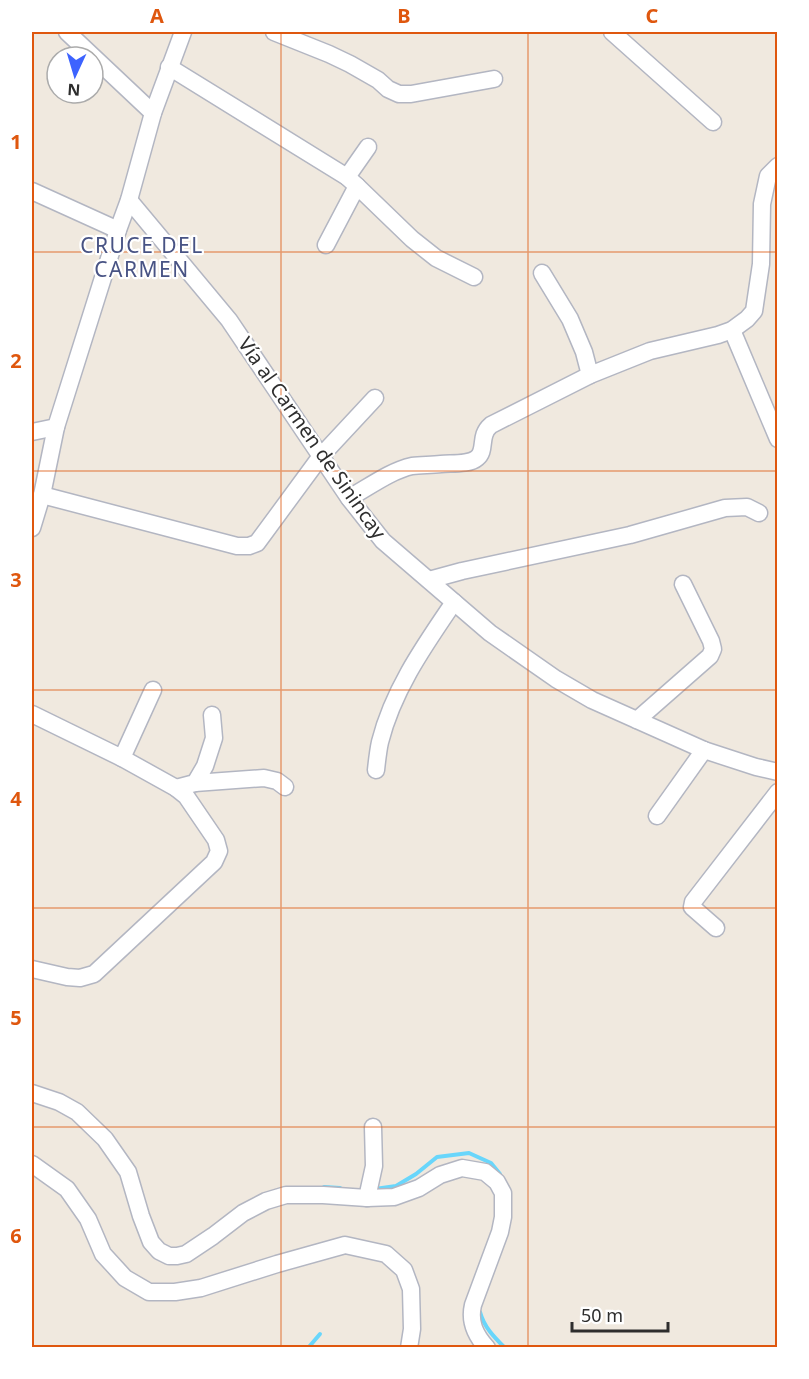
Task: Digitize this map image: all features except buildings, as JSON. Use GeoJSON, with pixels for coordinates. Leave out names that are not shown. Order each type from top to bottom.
{"type":"FeatureCollection","features":[{"type":"Feature","properties":{"kind":"street"},"geometry":{"type":"LineString","coordinates":[[67,32],[153,113]]}},
{"type":"Feature","properties":{"kind":"street"},"geometry":{"type":"LineString","coordinates":[[32,528],[42,495],[56,427],[129,200],[153,113],[183,32]]}},
{"type":"Feature","properties":{"kind":"street"},"geometry":{"type":"LineString","coordinates":[[274,32],[329,54],[371,75],[388,89],[399,94],[411,94],[494,79]]}},
{"type":"Feature","properties":{"kind":"street"},"geometry":{"type":"LineString","coordinates":[[612,32],[713,122]]}},
{"type":"Feature","properties":{"kind":"street"},"geometry":{"type":"LineString","coordinates":[[169,67],[352,182],[412,239],[436,258],[474,277]]}},
{"type":"Feature","properties":{"kind":"street"},"geometry":{"type":"LineString","coordinates":[[326,245],[368,147]]}},
{"type":"Feature","properties":{"kind":"street"},"geometry":{"type":"LineString","coordinates":[[349,498],[395,472],[412,466],[476,460],[482,453],[482,440],[485,430],[490,425],[590,375],[650,351],[732,330],[747,319],[754,311],[761,264],[762,204],[768,176],[777,166]]}},
{"type":"Feature","properties":{"kind":"street"},"geometry":{"type":"LineString","coordinates":[[32,191],[118,230]]}},
{"type":"Feature","properties":{"kind":"street","name":"Vía al Carmen de Sinincay"},"geometry":{"type":"LineString","coordinates":[[129,200],[229,320],[349,498],[383,540],[490,633],[556,679],[592,700],[704,750],[777,772]]}},
{"type":"Feature","properties":{"kind":"street"},"geometry":{"type":"LineString","coordinates":[[542,273],[570,319],[584,351],[590,375]]}},
{"type":"Feature","properties":{"kind":"street"},"geometry":{"type":"LineString","coordinates":[[732,330],[777,439]]}},
{"type":"Feature","properties":{"kind":"street"},"geometry":{"type":"LineString","coordinates":[[42,495],[237,546],[249,546],[257,543],[321,456],[375,398]]}},
{"type":"Feature","properties":{"kind":"street"},"geometry":{"type":"LineString","coordinates":[[32,432],[56,427]]}},
{"type":"Feature","properties":{"kind":"street"},"geometry":{"type":"LineString","coordinates":[[429,580],[630,535],[725,507],[747,507],[759,513]]}},
{"type":"Feature","properties":{"kind":"street"},"geometry":{"type":"LineString","coordinates":[[637,720],[710,656],[713,649],[683,584]]}},
{"type":"Feature","properties":{"kind":"street"},"geometry":{"type":"LineString","coordinates":[[376,770],[380,743],[390,710],[406,676],[454,602]]}},
{"type":"Feature","properties":{"kind":"street"},"geometry":{"type":"LineString","coordinates":[[122,758],[153,690]]}},
{"type":"Feature","properties":{"kind":"street"},"geometry":{"type":"LineString","coordinates":[[195,783],[205,765],[214,738],[212,715]]}},
{"type":"Feature","properties":{"kind":"street"},"geometry":{"type":"LineString","coordinates":[[32,969],[67,978],[80,978],[94,974],[214,862],[219,851],[216,840],[186,796],[176,788],[122,758],[33,717]]}},
{"type":"Feature","properties":{"kind":"street"},"geometry":{"type":"LineString","coordinates":[[657,816],[704,750]]}},
{"type":"Feature","properties":{"kind":"street"},"geometry":{"type":"LineString","coordinates":[[176,788],[195,783],[264,778],[278,781],[285,787]]}},
{"type":"Feature","properties":{"kind":"street"},"geometry":{"type":"LineString","coordinates":[[716,927],[692,908],[693,902],[777,792]]}},
{"type":"Feature","properties":{"kind":"street"},"geometry":{"type":"LineString","coordinates":[[32,1093],[59,1102],[77,1112],[105,1139],[128,1172],[151,1242],[159,1251],[169,1256],[186,1254],[243,1213],[266,1201],[286,1195],[394,1197],[419,1188],[440,1175],[462,1168],[485,1172],[497,1182],[503,1193],[500,1232],[471,1313],[476,1332],[487,1347]]}},
{"type":"Feature","properties":{"kind":"street"},"geometry":{"type":"LineString","coordinates":[[367,1198],[374,1166],[373,1127]]}},
{"type":"Feature","properties":{"kind":"street"},"geometry":{"type":"LineString","coordinates":[[32,1164],[66,1189],[88,1219],[103,1254],[125,1278],[150,1292],[175,1292],[201,1288],[345,1245],[386,1254],[404,1270],[411,1289],[412,1329],[409,1347]]}},
{"type":"Feature","properties":{"kind":"waterway"},"geometry":{"type":"LineString","coordinates":[[375,1189],[396,1186],[437,1157],[469,1153],[491,1163],[500,1174]]}},
{"type":"Feature","properties":{"kind":"waterway"},"geometry":{"type":"LineString","coordinates":[[324,1187],[340,1188]]}},
{"type":"Feature","properties":{"kind":"waterway"},"geometry":{"type":"LineString","coordinates":[[480,1312],[493,1336],[505,1348]]}},
{"type":"Feature","properties":{"kind":"waterway"},"geometry":{"type":"LineString","coordinates":[[308,1348],[320,1334]]}},
{"type":"Feature","properties":{"kind":"district","name":"CRUCE DEL CARMEN"},"geometry":{"type":"Point","coordinates":[142,258]}}]}
